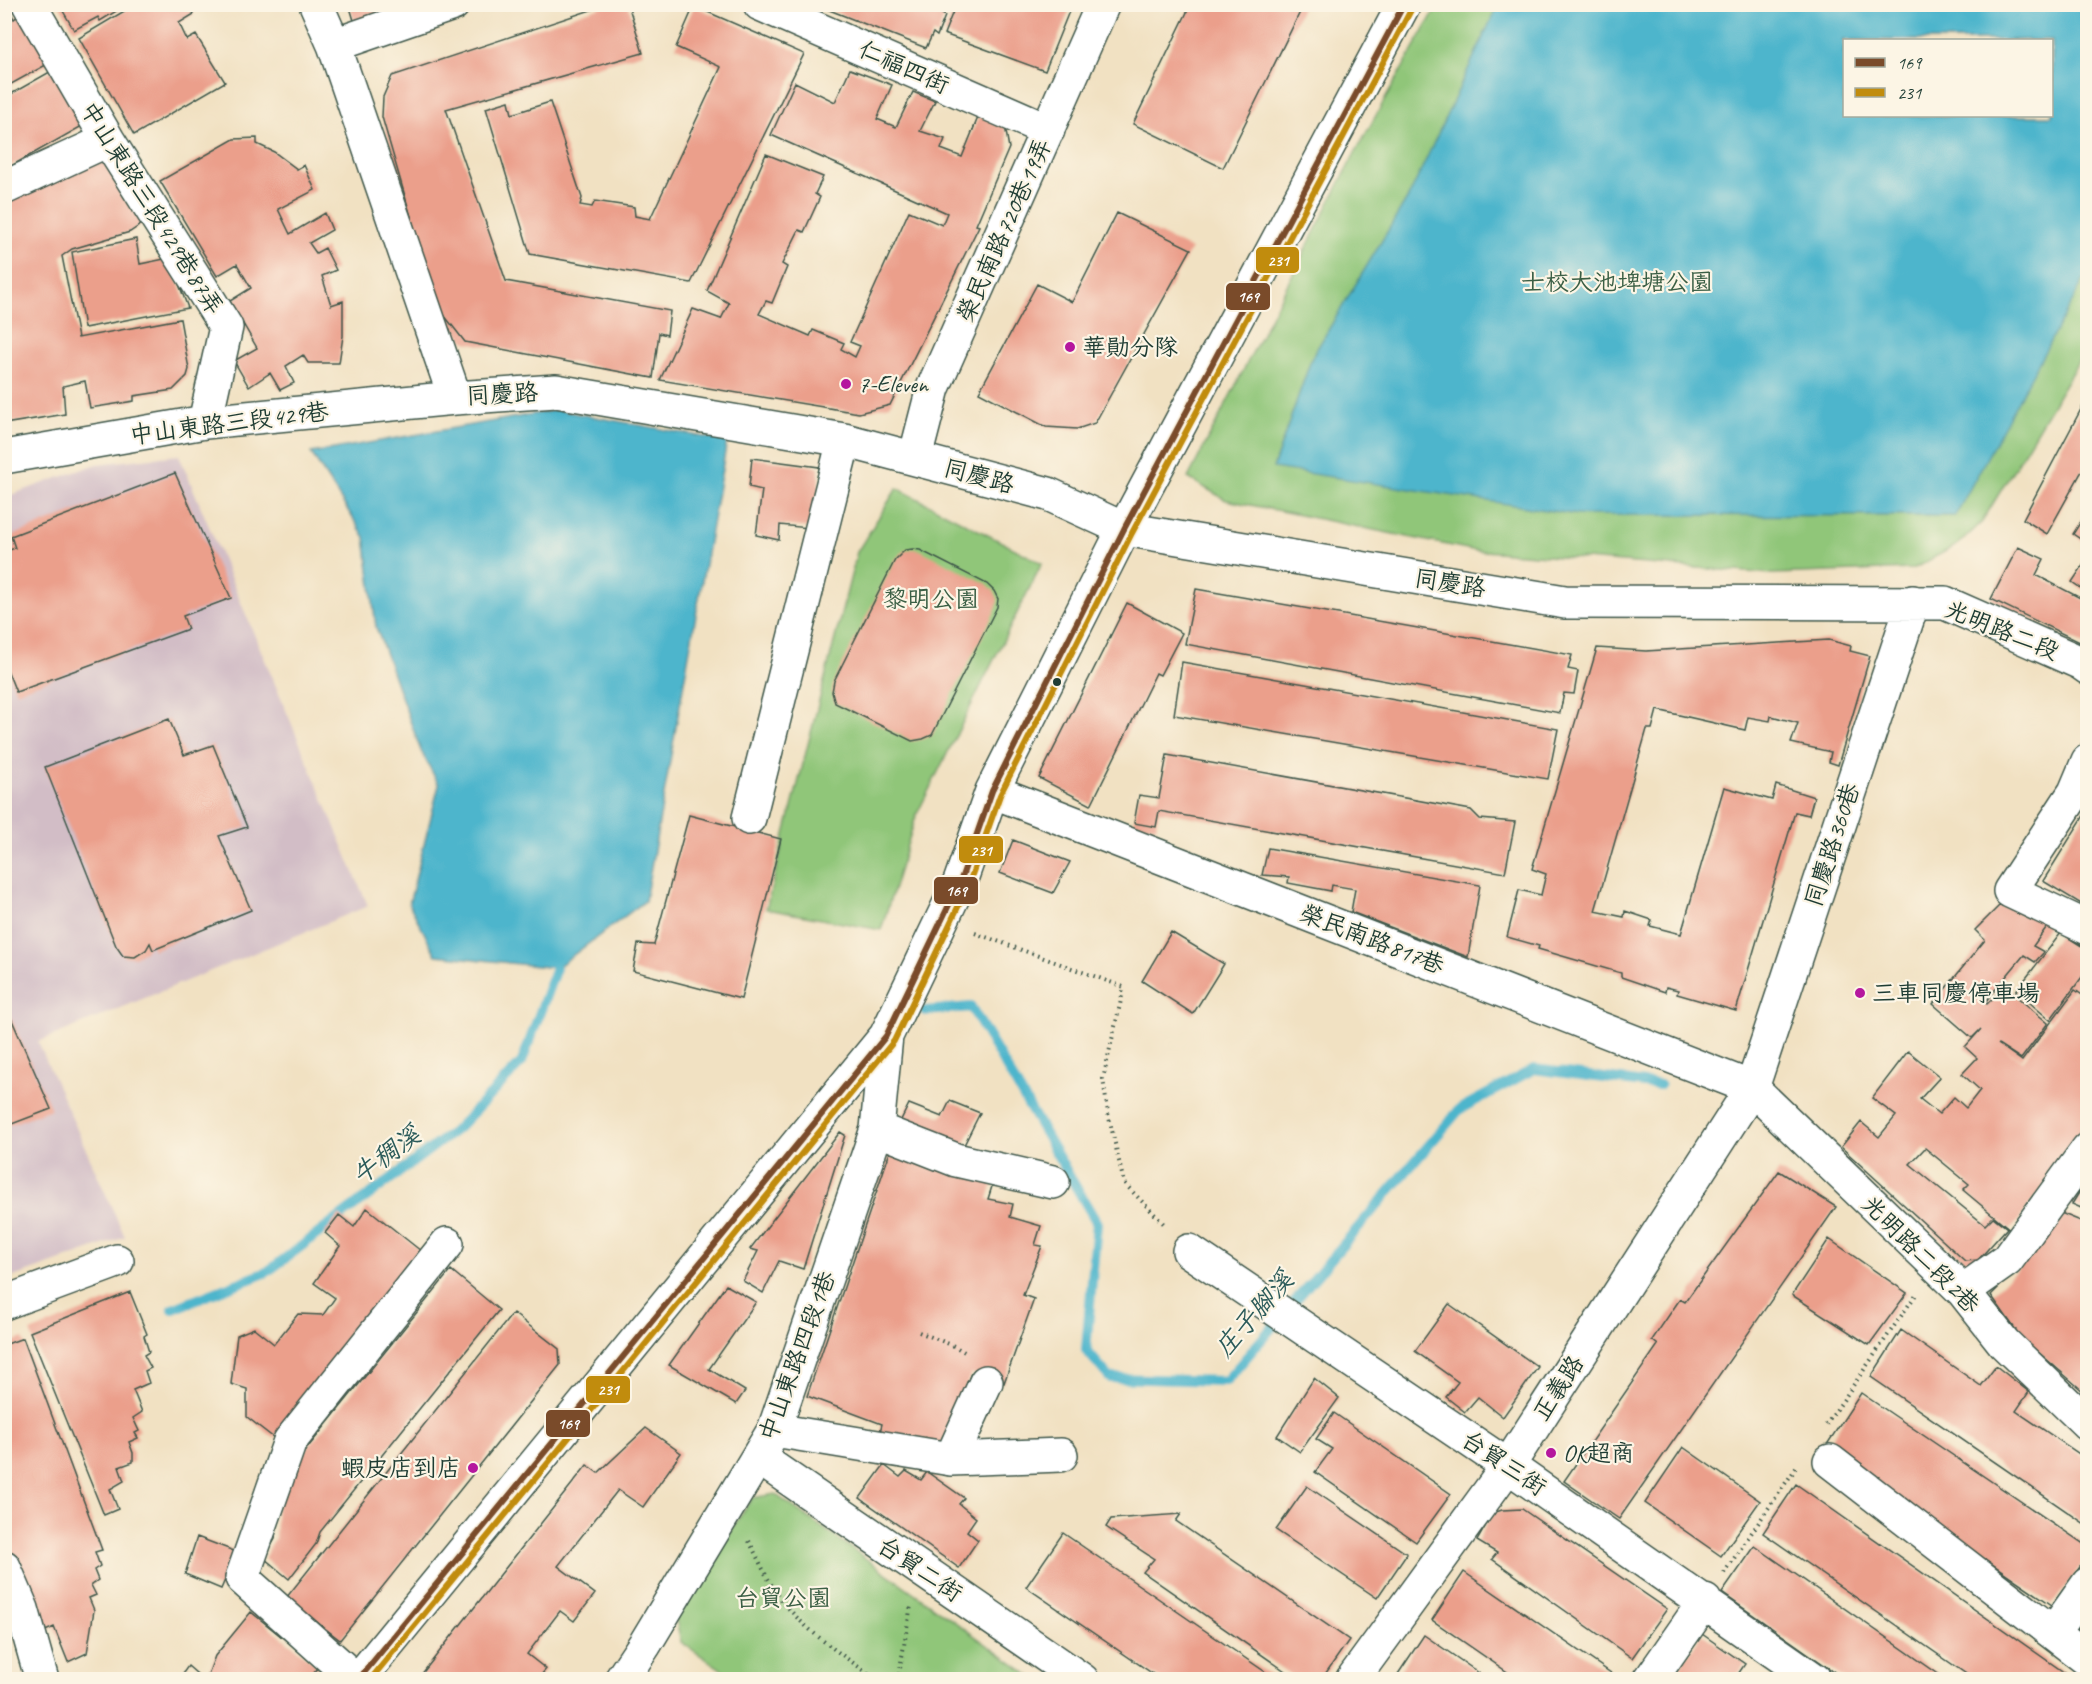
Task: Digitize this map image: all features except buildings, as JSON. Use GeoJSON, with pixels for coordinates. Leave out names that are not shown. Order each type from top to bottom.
{"type":"FeatureCollection","features":[{"type":"Feature","properties":{"kind":"street","name":"中山東路三段429巷87弄"},"geometry":{"type":"LineString","coordinates":[[29,4],[108,140],[226,327],[205,422]]}},
{"type":"Feature","properties":{"kind":"street","name":"同慶路"},"geometry":{"type":"LineString","coordinates":[[316,4],[334,45],[455,398],[556,391],[844,440],[1048,494],[1124,529],[1565,602],[1913,602]]}},
{"type":"Feature","properties":{"kind":"street"},"geometry":{"type":"LineString","coordinates":[[334,45],[453,4]]}},
{"type":"Feature","properties":{"kind":"street","name":"仁福四街"},"geometry":{"type":"LineString","coordinates":[[760,4],[1048,130]]}},
{"type":"Feature","properties":{"kind":"street","name":"榮民南路720巷19弄"},"geometry":{"type":"LineString","coordinates":[[915,458],[933,388],[1103,4]]}},
{"type":"Feature","properties":{"kind":"street"},"geometry":{"type":"LineString","coordinates":[[447,1244],[290,1441],[242,1578],[357,1680],[886,1036],[960,882],[992,790],[1124,529],[1404,4]]}},
{"type":"Feature","properties":{"kind":"street"},"geometry":{"type":"LineString","coordinates":[[4,188],[108,140]]}},
{"type":"Feature","properties":{"kind":"street","name":"中山東路三段429巷"},"geometry":{"type":"LineString","coordinates":[[4,457],[205,422],[455,398]]}},
{"type":"Feature","properties":{"kind":"street"},"geometry":{"type":"LineString","coordinates":[[749,818],[844,440]]}},
{"type":"Feature","properties":{"kind":"street","name":"光明路二段"},"geometry":{"type":"LineString","coordinates":[[1913,602],[1946,603],[2088,668]]}},
{"type":"Feature","properties":{"kind":"street","name":"同慶路360巷"},"geometry":{"type":"LineString","coordinates":[[1752,1088],[1913,602]]}},
{"type":"Feature","properties":{"kind":"street"},"geometry":{"type":"LineString","coordinates":[[2088,761],[2075,792],[2010,891],[2088,928]]}},
{"type":"Feature","properties":{"kind":"street","name":"榮民南路817巷"},"geometry":{"type":"LineString","coordinates":[[992,790],[1752,1088]]}},
{"type":"Feature","properties":{"kind":"street","name":"中山東路四段1巷"},"geometry":{"type":"LineString","coordinates":[[621,1680],[766,1444],[877,1129],[886,1036]]}},
{"type":"Feature","properties":{"kind":"street","name":"光明路二段2巷"},"geometry":{"type":"LineString","coordinates":[[1752,1088],[1963,1291],[2004,1343],[2088,1424]]}},
{"type":"Feature","properties":{"kind":"street","name":"正義路"},"geometry":{"type":"LineString","coordinates":[[1352,1680],[1508,1466],[1752,1088]]}},
{"type":"Feature","properties":{"kind":"street"},"geometry":{"type":"LineString","coordinates":[[877,1129],[956,1160],[1053,1182]]}},
{"type":"Feature","properties":{"kind":"street"},"geometry":{"type":"LineString","coordinates":[[1963,1291],[2007,1260],[2088,1149]]}},
{"type":"Feature","properties":{"kind":"street","name":"台貿三街"},"geometry":{"type":"LineString","coordinates":[[1189,1251],[1705,1601],[1815,1680]]}},
{"type":"Feature","properties":{"kind":"street"},"geometry":{"type":"LineString","coordinates":[[4,1303],[117,1262]]}},
{"type":"Feature","properties":{"kind":"street"},"geometry":{"type":"LineString","coordinates":[[951,1459],[986,1382]]}},
{"type":"Feature","properties":{"kind":"street"},"geometry":{"type":"LineString","coordinates":[[766,1444],[951,1459],[1061,1455]]}},
{"type":"Feature","properties":{"kind":"street","name":"台貿二街"},"geometry":{"type":"LineString","coordinates":[[766,1444],[1082,1680]]}},
{"type":"Feature","properties":{"kind":"street"},"geometry":{"type":"LineString","coordinates":[[1830,1461],[2088,1660]]}},
{"type":"Feature","properties":{"kind":"street"},"geometry":{"type":"LineString","coordinates":[[4,1567],[22,1609],[42,1680]]}},
{"type":"Feature","properties":{"kind":"street"},"geometry":{"type":"LineString","coordinates":[[2054,1632],[2088,1584]]}},
{"type":"Feature","properties":{"kind":"street"},"geometry":{"type":"LineString","coordinates":[[1650,1680],[1705,1601]]}},
{"type":"Feature","properties":{"kind":"path"},"geometry":{"type":"LineString","coordinates":[[942,921],[1124,987],[1103,1079],[1108,1113],[1124,1183],[1189,1251]]}},
{"type":"Feature","properties":{"kind":"path"},"geometry":{"type":"LineString","coordinates":[[919,1332],[965,1351],[975,1362],[977,1370],[986,1382]]}},
{"type":"Feature","properties":{"kind":"path"},"geometry":{"type":"LineString","coordinates":[[748,1540],[774,1589],[796,1615],[826,1644],[878,1680]]}},
{"type":"Feature","properties":{"kind":"path"},"geometry":{"type":"LineString","coordinates":[[898,1680],[911,1605]]}},
{"type":"Feature","properties":{"kind":"shaded area"},"geometry":{"type":"Polygon","coordinates":[[[179,455],[368,906],[38,1042],[125,1237],[5,1280],[5,497],[97,464],[179,455]]]}},
{"type":"Feature","properties":{"kind":"green space","name":"士校大池埤塘公園"},"geometry":{"type":"Polygon","coordinates":[[[1438,5],[2087,5],[2087,347],[1982,522],[1959,544],[1913,569],[1772,574],[1472,550],[1226,500],[1188,478],[1356,151],[1438,5]]]}},
{"type":"Feature","properties":{"kind":"green space","name":"黎明公園"},"geometry":{"type":"Polygon","coordinates":[[[897,488],[1042,563],[916,816],[881,930],[766,909],[857,552],[897,488]]]}},
{"type":"Feature","properties":{"kind":"green space","name":"台貿公園"},"geometry":{"type":"Polygon","coordinates":[[[775,1494],[1035,1679],[736,1679],[681,1642],[675,1616],[752,1498],[775,1494]]]}},
{"type":"Feature","properties":{"kind":"water","name":"士校大池埤塘公園"},"geometry":{"type":"Polygon","coordinates":[[[1498,5],[2087,5],[2087,274],[1955,516],[1578,515],[1273,468],[1312,357],[1410,194],[1498,5]]]}},
{"type":"Feature","properties":{"kind":"water"},"geometry":{"type":"Polygon","coordinates":[[[557,410],[727,441],[645,901],[556,968],[436,955],[409,904],[439,785],[421,751],[376,627],[365,537],[311,453],[557,410]]]}},
{"type":"Feature","properties":{"kind":"waterway","name":"牛稠溪"},"geometry":{"type":"LineString","coordinates":[[173,1309],[267,1272],[457,1129],[522,1062],[556,968]]}},
{"type":"Feature","properties":{"kind":"waterway","name":"庄子腳溪"},"geometry":{"type":"LineString","coordinates":[[925,1011],[971,1007],[1097,1223],[1086,1350],[1110,1378],[1226,1381],[1460,1109],[1534,1069],[1660,1085]]}},
{"type":"Feature","properties":{"kind":"transit line","name":"169"},"geometry":{"type":"LineString","coordinates":[[358,1680],[886,1036],[960,882],[992,791],[1124,529],[1404,4]]}},
{"type":"Feature","properties":{"kind":"transit line","name":"231"},"geometry":{"type":"LineString","coordinates":[[370,1680],[894,1041],[968,886],[1000,795],[1132,533],[1412,8]]}},
{"type":"Feature","properties":{"kind":"place","name":"華勛分隊"},"geometry":{"type":"Point","coordinates":[1070,347]}},
{"type":"Feature","properties":{"kind":"place","name":"7-Eleven"},"geometry":{"type":"Point","coordinates":[846,384]}},
{"type":"Feature","properties":{"kind":"place","name":"三車同慶停車場"},"geometry":{"type":"Point","coordinates":[1860,993]}},
{"type":"Feature","properties":{"kind":"place","name":"OK超商"},"geometry":{"type":"Point","coordinates":[1551,1453]}},
{"type":"Feature","properties":{"kind":"place","name":"蝦皮店到店"},"geometry":{"type":"Point","coordinates":[473,1468]}}]}
